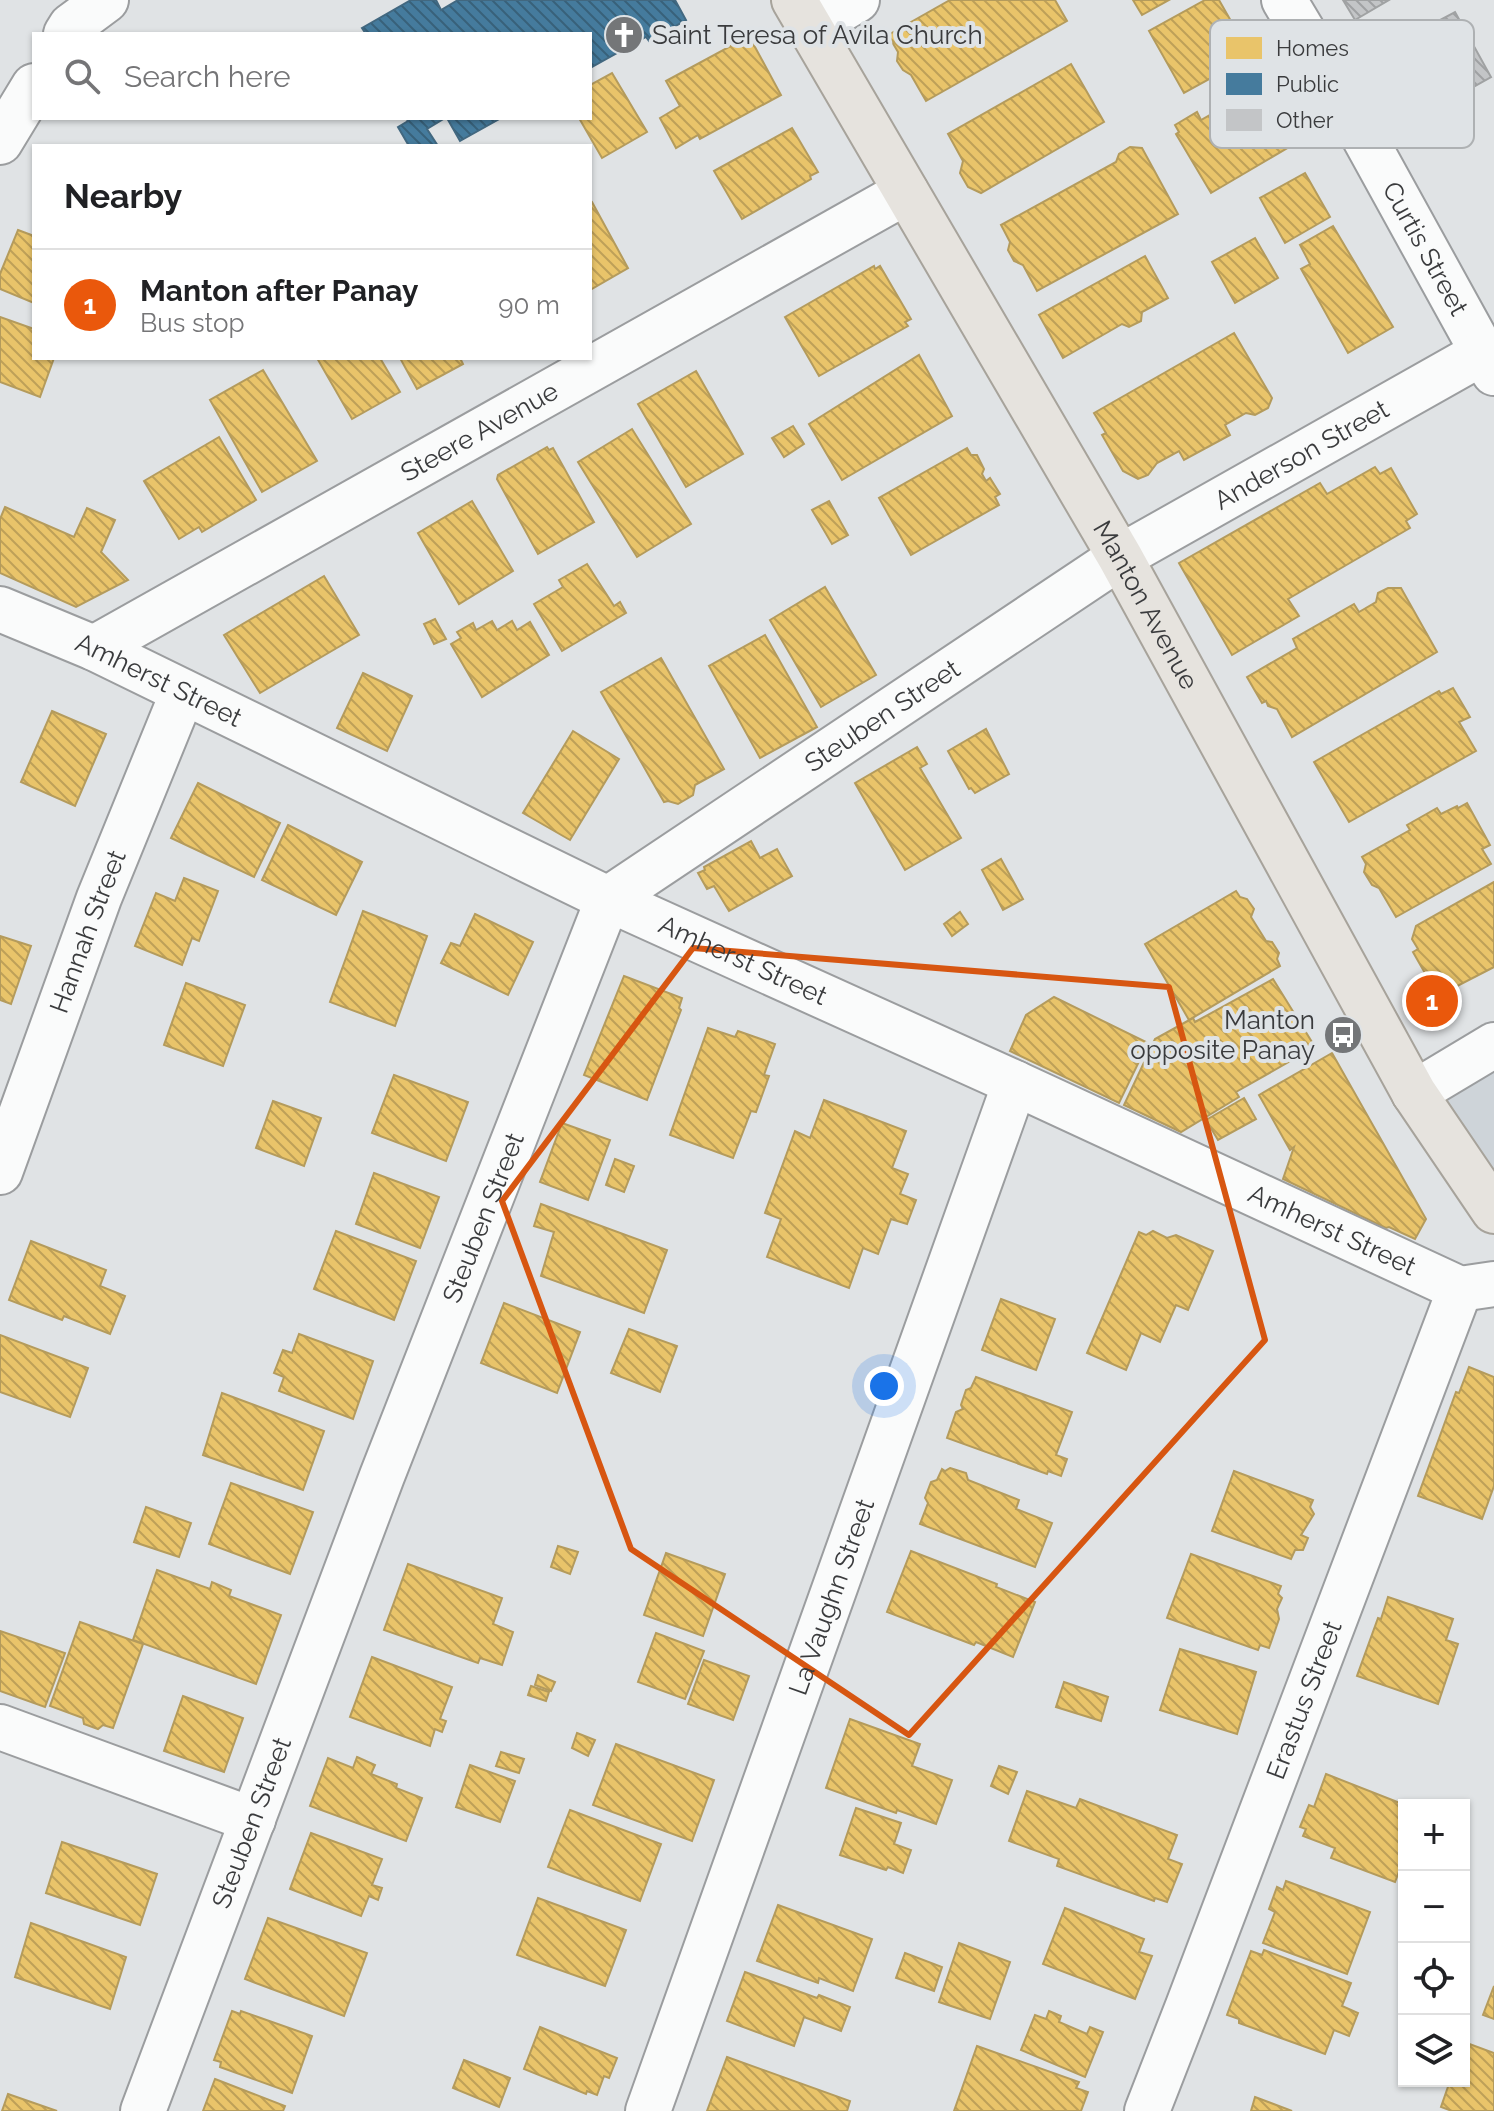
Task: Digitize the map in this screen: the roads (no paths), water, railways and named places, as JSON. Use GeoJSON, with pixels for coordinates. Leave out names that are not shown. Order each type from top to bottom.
{"type":"FeatureCollection","features":[{"type":"Feature","properties":{"kind":"main road","name":"Manton Avenue"},"geometry":{"type":"LineString","coordinates":[[802,14],[1120,557],[1414,1093],[1494,1211]]}},
{"type":"Feature","properties":{"kind":"street"},"geometry":{"type":"LineString","coordinates":[[67,32],[106,0]]}},
{"type":"Feature","properties":{"kind":"street"},"geometry":{"type":"LineString","coordinates":[[802,14],[857,0]]}},
{"type":"Feature","properties":{"kind":"street","name":"Curtis Street"},"geometry":{"type":"LineString","coordinates":[[1284,0],[1296,20]]}},
{"type":"Feature","properties":{"kind":"street"},"geometry":{"type":"LineString","coordinates":[[0,142],[32,89]]}},
{"type":"Feature","properties":{"kind":"street","name":"Curtis Street"},"geometry":{"type":"LineString","coordinates":[[1370,148],[1488,363]]}},
{"type":"Feature","properties":{"kind":"street","name":"Steere Avenue"},"geometry":{"type":"LineString","coordinates":[[94,648],[906,192]]}},
{"type":"Feature","properties":{"kind":"street","name":"Anderson Street"},"geometry":{"type":"LineString","coordinates":[[1120,557],[1488,363]]}},
{"type":"Feature","properties":{"kind":"street","name":"Steuben Street"},"geometry":{"type":"LineString","coordinates":[[143,2111],[394,1446],[608,899],[1120,557]]}},
{"type":"Feature","properties":{"kind":"street","name":"Amherst Street"},"geometry":{"type":"LineString","coordinates":[[0,609],[94,648],[608,899],[1015,1083],[1477,1286]]}},
{"type":"Feature","properties":{"kind":"street","name":"Hannah Street"},"geometry":{"type":"LineString","coordinates":[[0,1172],[99,898],[183,692]]}},
{"type":"Feature","properties":{"kind":"street"},"geometry":{"type":"LineString","coordinates":[[1414,1093],[1494,1045]]}},
{"type":"Feature","properties":{"kind":"street","name":"La Vaughn Street"},"geometry":{"type":"LineString","coordinates":[[648,2111],[1015,1083]]}},
{"type":"Feature","properties":{"kind":"street","name":"Erastus Street"},"geometry":{"type":"LineString","coordinates":[[1147,2111],[1477,1286]]}},
{"type":"Feature","properties":{"kind":"street"},"geometry":{"type":"LineString","coordinates":[[0,1727],[253,1820]]}},
{"type":"Feature","properties":{"kind":"place","name":"Saint Teresa of Avila Church"},"geometry":{"type":"Point","coordinates":[624,35]}},
{"type":"Feature","properties":{"kind":"place","name":"Manton after Panay"},"geometry":{"type":"Point","coordinates":[1432,1001]}},
{"type":"Feature","properties":{"kind":"place","name":"Manton opposite Panay"},"geometry":{"type":"Point","coordinates":[1343,1035]}}]}
